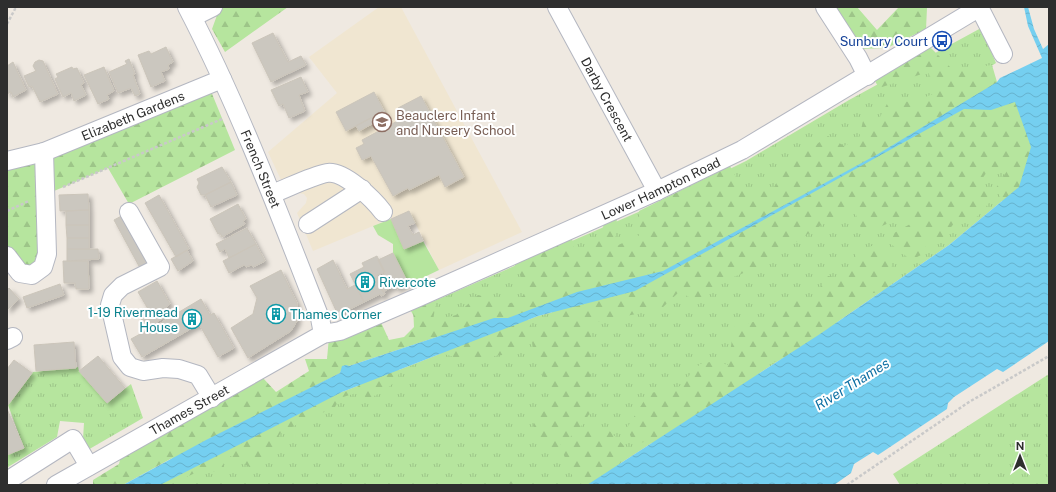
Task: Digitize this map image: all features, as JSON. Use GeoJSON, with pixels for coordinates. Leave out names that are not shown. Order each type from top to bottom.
{"type":"FeatureCollection","features":[{"type":"Feature","properties":{"kind":"street"},"geometry":{"type":"LineString","coordinates":[[190,12],[212,7]]}},
{"type":"Feature","properties":{"kind":"street","name":"Darby Crescent"},"geometry":{"type":"LineString","coordinates":[[557,7],[657,191]]}},
{"type":"Feature","properties":{"kind":"street"},"geometry":{"type":"LineString","coordinates":[[825,7],[858,58],[867,76]]}},
{"type":"Feature","properties":{"kind":"street"},"geometry":{"type":"LineString","coordinates":[[980,7],[1003,54]]}},
{"type":"Feature","properties":{"kind":"street","name":"Lower Hampton Road"},"geometry":{"type":"LineString","coordinates":[[323,334],[340,331],[657,191],[742,150],[980,7]]}},
{"type":"Feature","properties":{"kind":"street","name":"French Street"},"geometry":{"type":"LineString","coordinates":[[190,12],[238,113],[272,194],[320,318],[323,334]]}},
{"type":"Feature","properties":{"kind":"street","name":"Elizabeth Gardens"},"geometry":{"type":"LineString","coordinates":[[7,161],[44,152],[222,79]]}},
{"type":"Feature","properties":{"kind":"street"},"geometry":{"type":"LineString","coordinates":[[7,256],[20,273],[32,275],[44,267],[47,254],[47,194],[44,152]]}},
{"type":"Feature","properties":{"kind":"street"},"geometry":{"type":"LineString","coordinates":[[272,194],[328,172],[343,178],[362,189],[374,200],[383,212]]}},
{"type":"Feature","properties":{"kind":"street"},"geometry":{"type":"LineString","coordinates":[[308,224],[362,189]]}},
{"type":"Feature","properties":{"kind":"street"},"geometry":{"type":"LineString","coordinates":[[129,212],[160,267],[122,286],[113,294],[110,305],[122,357],[130,367],[143,371],[163,368],[179,369],[198,375],[212,398]]}},
{"type":"Feature","properties":{"kind":"street","name":"Thames Street"},"geometry":{"type":"LineString","coordinates":[[56,485],[323,334]]}},
{"type":"Feature","properties":{"kind":"street"},"geometry":{"type":"LineString","coordinates":[[7,481],[73,439],[89,466]]}},
{"type":"Feature","properties":{"kind":"path"},"geometry":{"type":"LineString","coordinates":[[7,24],[15,9],[14,7]]}},
{"type":"Feature","properties":{"kind":"path"},"geometry":{"type":"LineString","coordinates":[[7,211],[238,113]]}},
{"type":"Feature","properties":{"kind":"path"},"geometry":{"type":"LineString","coordinates":[[847,485],[969,402],[1049,356]]}},
{"type":"Feature","properties":{"kind":"shaded area","name":"Beauclerc Infant and Nursery School"},"geometry":{"type":"Polygon","coordinates":[[[379,7],[401,7],[522,232],[439,270],[409,211],[313,251],[297,213],[306,203],[307,198],[304,194],[298,193],[288,195],[268,152],[337,93],[309,57],[379,7]]]}},
{"type":"Feature","properties":{"kind":"green space"},"geometry":{"type":"Polygon","coordinates":[[[220,7],[288,7],[225,52],[212,29],[220,7]]]}},
{"type":"Feature","properties":{"kind":"green space"},"geometry":{"type":"Polygon","coordinates":[[[832,7],[857,7],[877,30],[899,7],[931,7],[927,8],[926,29],[887,48],[858,49],[832,7]]]}},
{"type":"Feature","properties":{"kind":"green space"},"geometry":{"type":"Polygon","coordinates":[[[981,28],[996,63],[875,141],[559,294],[422,332],[411,311],[666,200],[746,161],[849,100],[981,28]]]}},
{"type":"Feature","properties":{"kind":"green space"},"geometry":{"type":"Polygon","coordinates":[[[927,44],[953,70],[992,65],[997,82],[1049,95],[1034,203],[1005,207],[996,188],[1007,171],[989,169],[982,179],[991,200],[980,214],[968,221],[955,222],[942,239],[926,239],[925,253],[911,260],[891,244],[894,233],[912,223],[903,217],[863,234],[854,209],[827,221],[761,266],[726,280],[697,301],[679,292],[661,309],[586,324],[592,336],[590,413],[577,432],[560,444],[566,450],[590,429],[609,430],[627,449],[616,473],[595,485],[583,485],[573,477],[563,453],[543,445],[533,425],[553,399],[536,359],[532,342],[537,325],[553,315],[548,303],[526,318],[531,323],[528,336],[511,354],[462,360],[448,355],[435,353],[399,368],[398,379],[384,391],[368,399],[359,392],[340,398],[335,407],[281,432],[266,461],[256,471],[231,456],[223,458],[224,470],[210,472],[206,468],[169,485],[134,485],[174,457],[123,485],[93,485],[93,480],[119,464],[121,456],[263,378],[276,392],[309,371],[305,359],[327,359],[329,337],[379,318],[389,340],[404,337],[414,327],[413,306],[436,301],[433,321],[456,315],[478,295],[511,303],[529,292],[512,260],[571,234],[575,252],[598,242],[605,221],[617,219],[614,247],[640,235],[639,211],[730,166],[747,198],[776,186],[778,172],[828,136],[844,146],[859,139],[864,116],[879,119],[889,100],[913,102],[938,92],[928,72],[879,88],[872,76],[927,44]],[[440,336],[349,366],[343,366],[340,373],[285,402],[340,393],[358,388],[355,372],[440,336]]]}},
{"type":"Feature","properties":{"kind":"green space"},"geometry":{"type":"Polygon","coordinates":[[[208,84],[235,150],[129,204],[108,168],[47,194],[47,254],[32,275],[7,256],[7,161],[208,84]]]}},
{"type":"Feature","properties":{"kind":"green space"},"geometry":{"type":"Polygon","coordinates":[[[964,109],[1019,187],[949,245],[820,334],[587,485],[160,485],[342,392],[538,316],[635,291],[964,109]]]}},
{"type":"Feature","properties":{"kind":"green space"},"geometry":{"type":"Polygon","coordinates":[[[391,219],[404,249],[423,241],[439,270],[412,283],[408,283],[393,253],[393,244],[378,235],[373,226],[391,219]]]}},
{"type":"Feature","properties":{"kind":"green space"},"geometry":{"type":"Polygon","coordinates":[[[877,244],[892,254],[891,290],[867,294],[839,315],[832,337],[761,368],[756,386],[670,456],[649,441],[634,444],[627,428],[649,393],[677,389],[700,364],[715,361],[728,365],[734,327],[775,316],[782,301],[812,300],[828,276],[847,280],[856,252],[877,244]]]}},
{"type":"Feature","properties":{"kind":"green space"},"geometry":{"type":"Polygon","coordinates":[[[78,367],[79,371],[107,403],[131,384],[143,418],[86,451],[83,439],[84,423],[60,421],[57,437],[8,467],[7,455],[24,448],[8,405],[33,372],[78,367]]]}},
{"type":"Feature","properties":{"kind":"green space"},"geometry":{"type":"Polygon","coordinates":[[[1049,374],[1049,485],[900,485],[893,474],[1049,374]]]}},
{"type":"Feature","properties":{"kind":"green space"},"geometry":{"type":"Polygon","coordinates":[[[493,480],[522,482],[523,485],[492,485],[493,480]]]}},
{"type":"Feature","properties":{"kind":"water","name":"River Thames"},"geometry":{"type":"Polygon","coordinates":[[[1024,7],[1028,7],[1034,29],[1043,49],[1049,44],[1049,341],[1003,372],[997,369],[954,397],[948,403],[947,409],[878,455],[873,452],[854,464],[851,473],[834,485],[587,485],[820,334],[949,245],[1019,187],[1031,147],[1015,102],[991,110],[964,109],[635,291],[538,316],[342,392],[160,485],[123,485],[206,440],[340,373],[342,366],[349,366],[494,318],[508,318],[577,292],[663,271],[878,154],[997,82],[1000,78],[1042,58],[1028,26],[1024,7]]]}},
{"type":"Feature","properties":{"kind":"building"},"geometry":{"type":"Polygon","coordinates":[[[273,33],[288,62],[301,56],[306,65],[271,82],[252,43],[273,33]]]}},
{"type":"Feature","properties":{"kind":"building"},"geometry":{"type":"Polygon","coordinates":[[[166,47],[173,62],[168,65],[169,69],[161,72],[165,81],[151,87],[138,55],[149,51],[151,54],[166,47]]]}},
{"type":"Feature","properties":{"kind":"building"},"geometry":{"type":"Polygon","coordinates":[[[129,59],[135,74],[133,75],[140,94],[135,96],[131,88],[118,93],[109,72],[127,64],[125,61],[129,59]]]}},
{"type":"Feature","properties":{"kind":"building"},"geometry":{"type":"Polygon","coordinates":[[[39,60],[43,61],[58,94],[40,102],[32,86],[29,87],[24,76],[36,71],[33,66],[35,62],[39,60]]]}},
{"type":"Feature","properties":{"kind":"building"},"geometry":{"type":"Polygon","coordinates":[[[13,62],[26,90],[13,97],[11,92],[7,94],[7,66],[13,62]]]}},
{"type":"Feature","properties":{"kind":"building"},"geometry":{"type":"Polygon","coordinates":[[[72,67],[73,69],[77,68],[84,83],[81,85],[86,95],[74,101],[71,93],[63,97],[55,79],[58,77],[56,74],[72,67]]]}},
{"type":"Feature","properties":{"kind":"building"},"geometry":{"type":"Polygon","coordinates":[[[104,67],[114,91],[107,95],[109,99],[98,104],[84,75],[104,67]]]}},
{"type":"Feature","properties":{"kind":"building"},"geometry":{"type":"Polygon","coordinates":[[[301,77],[308,92],[299,95],[305,111],[289,118],[283,104],[279,106],[271,90],[301,77]]]}},
{"type":"Feature","properties":{"kind":"building"},"geometry":{"type":"Polygon","coordinates":[[[374,92],[384,111],[346,131],[336,112],[374,92]]]}},
{"type":"Feature","properties":{"kind":"building"},"geometry":{"type":"Polygon","coordinates":[[[421,96],[464,177],[445,187],[439,175],[393,196],[371,156],[362,160],[356,148],[364,144],[362,140],[403,118],[398,108],[421,96]]]}},
{"type":"Feature","properties":{"kind":"building"},"geometry":{"type":"Polygon","coordinates":[[[384,111],[387,116],[359,131],[356,126],[384,111]]]}},
{"type":"Feature","properties":{"kind":"building"},"geometry":{"type":"Polygon","coordinates":[[[222,167],[231,182],[205,195],[201,195],[197,187],[199,183],[197,179],[222,167]]]}},
{"type":"Feature","properties":{"kind":"building"},"geometry":{"type":"Polygon","coordinates":[[[231,182],[237,195],[211,207],[205,195],[231,182]]]}},
{"type":"Feature","properties":{"kind":"building"},"geometry":{"type":"Polygon","coordinates":[[[88,194],[89,210],[60,211],[59,195],[88,194]]]}},
{"type":"Feature","properties":{"kind":"building"},"geometry":{"type":"Polygon","coordinates":[[[159,195],[189,249],[176,257],[145,203],[159,195]]]}},
{"type":"Feature","properties":{"kind":"building"},"geometry":{"type":"Polygon","coordinates":[[[238,204],[246,219],[243,221],[245,224],[222,237],[220,233],[218,234],[210,219],[238,204]]]}},
{"type":"Feature","properties":{"kind":"building"},"geometry":{"type":"Polygon","coordinates":[[[89,210],[89,225],[66,225],[66,211],[89,210]]]}},
{"type":"Feature","properties":{"kind":"building"},"geometry":{"type":"Polygon","coordinates":[[[409,211],[415,223],[408,226],[413,235],[419,232],[423,241],[404,249],[391,219],[409,211]]]}},
{"type":"Feature","properties":{"kind":"building"},"geometry":{"type":"Polygon","coordinates":[[[129,212],[156,259],[140,268],[114,220],[129,212]]]}},
{"type":"Feature","properties":{"kind":"building"},"geometry":{"type":"Polygon","coordinates":[[[66,225],[89,225],[89,238],[67,238],[66,225]]]}},
{"type":"Feature","properties":{"kind":"building"},"geometry":{"type":"Polygon","coordinates":[[[247,228],[256,244],[229,258],[225,249],[220,252],[216,244],[247,228]]]}},
{"type":"Feature","properties":{"kind":"building"},"geometry":{"type":"Polygon","coordinates":[[[67,238],[89,238],[89,249],[67,249],[67,238]]]}},
{"type":"Feature","properties":{"kind":"building"},"geometry":{"type":"Polygon","coordinates":[[[256,244],[265,261],[253,267],[251,265],[246,267],[244,265],[229,273],[223,261],[256,244]]]}},
{"type":"Feature","properties":{"kind":"building"},"geometry":{"type":"Polygon","coordinates":[[[67,249],[98,249],[99,259],[67,261],[67,249]]]}},
{"type":"Feature","properties":{"kind":"building"},"geometry":{"type":"Polygon","coordinates":[[[187,250],[193,261],[178,271],[171,259],[187,250]]]}},
{"type":"Feature","properties":{"kind":"building"},"geometry":{"type":"Polygon","coordinates":[[[393,253],[408,283],[397,289],[395,285],[383,292],[376,279],[385,274],[378,260],[393,253]]]}},
{"type":"Feature","properties":{"kind":"building","name":"Rivercote"},"geometry":{"type":"Polygon","coordinates":[[[377,256],[385,272],[377,275],[378,277],[376,279],[385,294],[381,296],[380,294],[364,302],[350,274],[364,267],[362,263],[377,256]]]}},
{"type":"Feature","properties":{"kind":"building"},"geometry":{"type":"Polygon","coordinates":[[[333,260],[347,289],[355,285],[364,302],[338,315],[317,269],[333,260]]]}},
{"type":"Feature","properties":{"kind":"building"},"geometry":{"type":"Polygon","coordinates":[[[63,261],[88,261],[89,289],[76,289],[75,283],[64,283],[63,261]]]}},
{"type":"Feature","properties":{"kind":"building","name":"Thames Corner"},"geometry":{"type":"Polygon","coordinates":[[[281,270],[297,303],[297,321],[291,331],[248,358],[231,328],[253,314],[257,298],[250,286],[281,270]]]}},
{"type":"Feature","properties":{"kind":"building","name":"1-19 Rivermead House"},"geometry":{"type":"Polygon","coordinates":[[[157,281],[170,304],[160,312],[163,318],[157,322],[159,324],[201,299],[210,315],[214,313],[234,348],[218,357],[199,324],[142,357],[131,339],[153,327],[149,320],[144,323],[139,315],[148,309],[138,292],[157,281]]]}},
{"type":"Feature","properties":{"kind":"building"},"geometry":{"type":"Polygon","coordinates":[[[60,284],[64,295],[27,308],[23,297],[60,284]]]}},
{"type":"Feature","properties":{"kind":"building"},"geometry":{"type":"Polygon","coordinates":[[[9,288],[19,299],[7,310],[7,290],[9,288]]]}},
{"type":"Feature","properties":{"kind":"building"},"geometry":{"type":"Polygon","coordinates":[[[74,342],[76,368],[36,371],[34,345],[74,342]]]}},
{"type":"Feature","properties":{"kind":"building"},"geometry":{"type":"Polygon","coordinates":[[[98,356],[125,388],[107,403],[79,371],[98,356]]]}},
{"type":"Feature","properties":{"kind":"building"},"geometry":{"type":"Polygon","coordinates":[[[14,360],[32,373],[8,405],[7,369],[14,360]]]}},
{"type":"Feature","properties":{"kind":"building"},"geometry":{"type":"Polygon","coordinates":[[[7,409],[24,448],[7,455],[7,409]]]}},
{"type":"Feature","properties":{"kind":"place","name":"Sunbury Court"},"geometry":{"type":"Point","coordinates":[942,41]}},
{"type":"Feature","properties":{"kind":"place","name":"Beauclerc Infant and Nursery School"},"geometry":{"type":"Point","coordinates":[382,122]}},
{"type":"Feature","properties":{"kind":"place","name":"Rivercote"},"geometry":{"type":"Point","coordinates":[365,282]}},
{"type":"Feature","properties":{"kind":"place","name":"Thames Corner"},"geometry":{"type":"Point","coordinates":[276,314]}},
{"type":"Feature","properties":{"kind":"place","name":"1-19 Rivermead House"},"geometry":{"type":"Point","coordinates":[192,319]}}]}
